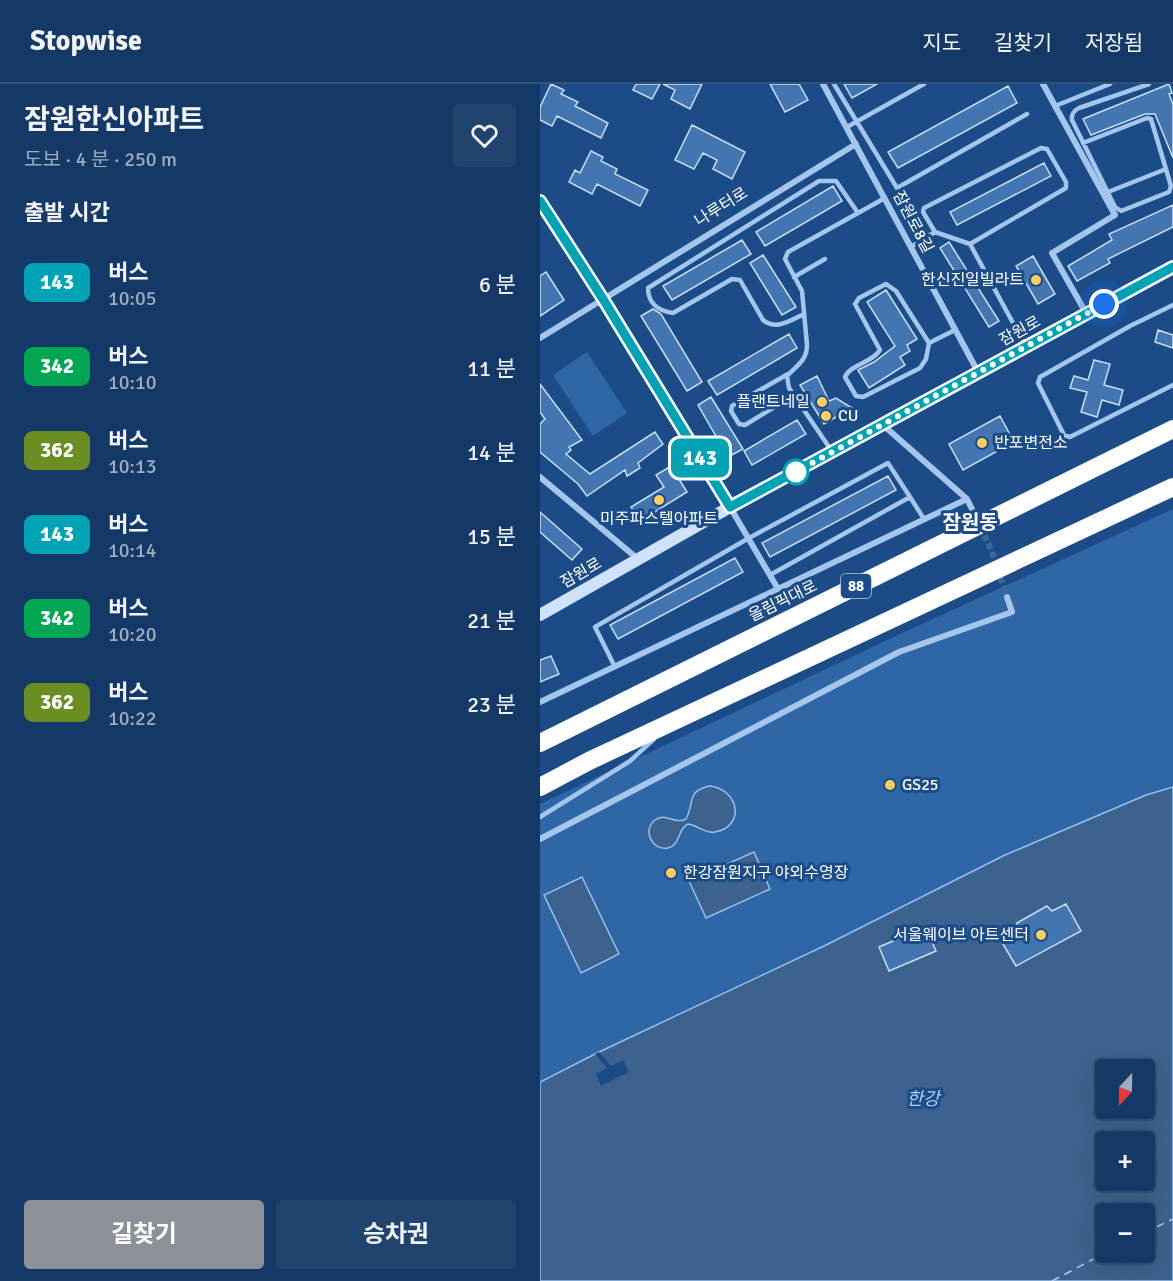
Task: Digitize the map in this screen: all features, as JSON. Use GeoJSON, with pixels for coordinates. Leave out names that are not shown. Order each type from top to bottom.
{"type":"FeatureCollection","features":[{"type":"Feature","properties":{"kind":"highway","name":"올림픽대로"},"geometry":{"type":"LineString","coordinates":[[540,743],[1173,429]]}},
{"type":"Feature","properties":{"kind":"highway"},"geometry":{"type":"LineString","coordinates":[[540,787],[1173,487]]}},
{"type":"Feature","properties":{"kind":"main road"},"geometry":{"type":"LineString","coordinates":[[540,201],[603,299],[730,507]]}},
{"type":"Feature","properties":{"kind":"main road","name":"잠원로"},"geometry":{"type":"LineString","coordinates":[[540,615],[730,507],[1173,267]]}},
{"type":"Feature","properties":{"kind":"street","name":"잠원로8길"},"geometry":{"type":"LineString","coordinates":[[823,84],[978,373]]}},
{"type":"Feature","properties":{"kind":"street"},"geometry":{"type":"LineString","coordinates":[[1043,84],[1115,214],[1052,253],[1086,314]]}},
{"type":"Feature","properties":{"kind":"street","name":"나루터로"},"geometry":{"type":"LineString","coordinates":[[540,338],[855,144]]}},
{"type":"Feature","properties":{"kind":"street"},"geometry":{"type":"LineString","coordinates":[[883,425],[967,499],[973,511]]}},
{"type":"Feature","properties":{"kind":"street","name":"잠원로"},"geometry":{"type":"LineString","coordinates":[[540,477],[638,560]]}},
{"type":"Feature","properties":{"kind":"street"},"geometry":{"type":"LineString","coordinates":[[540,702],[967,499]]}},
{"type":"Feature","properties":{"kind":"street"},"geometry":{"type":"LineString","coordinates":[[730,507],[778,589]]}},
{"type":"Feature","properties":{"kind":"street"},"geometry":{"type":"LineString","coordinates":[[540,839],[899,652],[1012,612],[1007,597]]}},
{"type":"Feature","properties":{"kind":"lane"},"geometry":{"type":"LineString","coordinates":[[834,84],[897,188],[1027,114]]}},
{"type":"Feature","properties":{"kind":"lane"},"geometry":{"type":"LineString","coordinates":[[847,127],[924,84]]}},
{"type":"Feature","properties":{"kind":"lane"},"geometry":{"type":"LineString","coordinates":[[1055,106],[1110,84]]}},
{"type":"Feature","properties":{"kind":"lane"},"geometry":{"type":"LineString","coordinates":[[1083,143],[1147,118],[1150,119],[1172,186],[1169,192],[1121,211],[1115,207],[1083,143],[1072,119],[1075,110],[1149,84]]}},
{"type":"Feature","properties":{"kind":"lane"},"geometry":{"type":"LineString","coordinates":[[970,244],[1066,188],[1066,182],[1047,150],[1041,148],[924,208],[923,212],[935,232],[970,244],[1027,347]]}},
{"type":"Feature","properties":{"kind":"lane"},"geometry":{"type":"LineString","coordinates":[[1108,192],[1166,170]]}},
{"type":"Feature","properties":{"kind":"lane"},"geometry":{"type":"LineString","coordinates":[[804,314],[777,325],[768,324],[763,320],[740,280],[737,279],[732,279],[673,313],[655,306],[649,297],[648,288],[819,181],[836,181],[858,213]]}},
{"type":"Feature","properties":{"kind":"lane"},"geometry":{"type":"LineString","coordinates":[[794,395],[745,424],[739,424],[730,411],[732,406],[788,374],[803,361],[807,352],[802,291],[785,259],[788,252],[885,198]]}},
{"type":"Feature","properties":{"kind":"lane"},"geometry":{"type":"LineString","coordinates":[[911,247],[935,232]]}},
{"type":"Feature","properties":{"kind":"lane"},"geometry":{"type":"LineString","coordinates":[[794,277],[825,259]]}},
{"type":"Feature","properties":{"kind":"lane"},"geometry":{"type":"LineString","coordinates":[[886,284],[896,291],[929,343],[926,359],[920,368],[863,397],[856,396],[845,377],[848,372],[877,355],[880,350],[855,304],[859,298],[886,284]]}},
{"type":"Feature","properties":{"kind":"lane"},"geometry":{"type":"LineString","coordinates":[[1173,305],[1130,326],[1040,377],[1038,383],[1064,435],[1070,437],[1173,385]]}},
{"type":"Feature","properties":{"kind":"lane"},"geometry":{"type":"LineString","coordinates":[[929,343],[955,330]]}},
{"type":"Feature","properties":{"kind":"lane"},"geometry":{"type":"LineString","coordinates":[[788,374],[789,388],[832,452]]}},
{"type":"Feature","properties":{"kind":"lane"},"geometry":{"type":"LineString","coordinates":[[615,667],[595,627],[749,538],[888,463],[924,519]]}},
{"type":"Feature","properties":{"kind":"lane"},"geometry":{"type":"LineString","coordinates":[[770,574],[910,497]]}},
{"type":"Feature","properties":{"kind":"lane"},"geometry":{"type":"LineString","coordinates":[[540,817],[630,761],[671,723]]}},
{"type":"Feature","properties":{"kind":"shaded area"},"geometry":{"type":"Polygon","coordinates":[[[587,352],[627,413],[593,436],[553,375],[587,352]]]}},
{"type":"Feature","properties":{"kind":"shaded area"},"geometry":{"type":"Polygon","coordinates":[[[1173,509],[1173,788],[917,898],[824,946],[540,1082],[540,804],[900,634],[1173,509]]]}},
{"type":"Feature","properties":{"kind":"water"},"geometry":{"type":"Polygon","coordinates":[[[710,786],[728,794],[733,801],[735,816],[725,829],[711,832],[688,824],[682,829],[672,846],[662,848],[653,843],[649,829],[655,820],[663,817],[678,821],[686,819],[694,794],[710,786]]]}},
{"type":"Feature","properties":{"kind":"water","name":"한강"},"geometry":{"type":"Polygon","coordinates":[[[1173,787],[1173,1281],[540,1281],[540,1082],[824,946],[1005,855],[1146,795],[1173,787]]]}},
{"type":"Feature","properties":{"kind":"water"},"geometry":{"type":"Polygon","coordinates":[[[754,852],[770,889],[706,918],[689,881],[754,852]]]}},
{"type":"Feature","properties":{"kind":"water"},"geometry":{"type":"Polygon","coordinates":[[[582,877],[619,954],[581,973],[544,895],[582,877]]]}},
{"type":"Feature","properties":{"kind":"pier"},"geometry":{"type":"Polygon","coordinates":[[[599,1052],[611,1066],[623,1060],[629,1072],[601,1086],[596,1074],[607,1068],[595,1054],[599,1052]]]}},
{"type":"Feature","properties":{"kind":"building"},"geometry":{"type":"Polygon","coordinates":[[[551,84],[564,90],[561,94],[578,102],[575,106],[608,123],[601,138],[557,116],[552,126],[540,120],[540,107],[551,84]]]}},
{"type":"Feature","properties":{"kind":"building"},"geometry":{"type":"Polygon","coordinates":[[[636,84],[660,84],[652,99],[633,90],[636,84]]]}},
{"type":"Feature","properties":{"kind":"building"},"geometry":{"type":"Polygon","coordinates":[[[663,84],[702,84],[690,109],[671,99],[675,90],[663,84]]]}},
{"type":"Feature","properties":{"kind":"building"},"geometry":{"type":"Polygon","coordinates":[[[770,84],[799,84],[808,100],[785,112],[770,84]]]}},
{"type":"Feature","properties":{"kind":"building"},"geometry":{"type":"Polygon","coordinates":[[[844,84],[877,84],[852,98],[844,84]]]}},
{"type":"Feature","properties":{"kind":"building"},"geometry":{"type":"Polygon","coordinates":[[[1169,84],[1172,93],[1169,94],[1173,104],[1173,158],[1155,114],[1145,114],[1091,135],[1083,119],[1169,84]]]}},
{"type":"Feature","properties":{"kind":"building"},"geometry":{"type":"Polygon","coordinates":[[[1008,86],[1017,103],[898,168],[888,152],[1008,86]]]}},
{"type":"Feature","properties":{"kind":"building"},"geometry":{"type":"Polygon","coordinates":[[[692,125],[745,152],[732,179],[713,169],[717,160],[703,153],[694,169],[675,160],[692,125]]]}},
{"type":"Feature","properties":{"kind":"building"},"geometry":{"type":"Polygon","coordinates":[[[591,151],[603,157],[601,161],[617,169],[615,174],[648,190],[640,206],[597,184],[592,194],[569,182],[575,170],[580,173],[591,151]]]}},
{"type":"Feature","properties":{"kind":"building"},"geometry":{"type":"Polygon","coordinates":[[[1044,163],[1051,176],[957,225],[950,212],[1044,163]]]}},
{"type":"Feature","properties":{"kind":"building"},"geometry":{"type":"Polygon","coordinates":[[[833,186],[842,201],[765,246],[756,232],[833,186]]]}},
{"type":"Feature","properties":{"kind":"building"},"geometry":{"type":"Polygon","coordinates":[[[1173,205],[1173,227],[1108,259],[1110,263],[1077,281],[1068,266],[1112,240],[1109,234],[1173,205]]]}},
{"type":"Feature","properties":{"kind":"building"},"geometry":{"type":"Polygon","coordinates":[[[742,240],[751,254],[672,300],[663,286],[742,240]]]}},
{"type":"Feature","properties":{"kind":"building"},"geometry":{"type":"Polygon","coordinates":[[[949,242],[999,321],[989,327],[940,248],[949,242]]]}},
{"type":"Feature","properties":{"kind":"building"},"geometry":{"type":"Polygon","coordinates":[[[763,255],[796,307],[782,315],[750,263],[763,255]]]}},
{"type":"Feature","properties":{"kind":"building","name":"한신진일빌라트"},"geometry":{"type":"Polygon","coordinates":[[[1033,256],[1055,294],[1038,304],[1016,266],[1033,256]]]}},
{"type":"Feature","properties":{"kind":"building"},"geometry":{"type":"Polygon","coordinates":[[[546,272],[564,300],[540,316],[540,276],[546,272]]]}},
{"type":"Feature","properties":{"kind":"building"},"geometry":{"type":"Polygon","coordinates":[[[886,290],[917,339],[907,345],[910,351],[900,357],[905,365],[869,388],[858,370],[874,362],[895,346],[867,302],[886,290]]]}},
{"type":"Feature","properties":{"kind":"building"},"geometry":{"type":"Polygon","coordinates":[[[653,309],[661,314],[702,382],[687,391],[641,316],[653,309]]]}},
{"type":"Feature","properties":{"kind":"building"},"geometry":{"type":"Polygon","coordinates":[[[1158,330],[1173,335],[1173,348],[1155,342],[1158,330]]]}},
{"type":"Feature","properties":{"kind":"building"},"geometry":{"type":"Polygon","coordinates":[[[789,334],[797,348],[717,395],[708,381],[789,334]]]}},
{"type":"Feature","properties":{"kind":"building"},"geometry":{"type":"Polygon","coordinates":[[[1094,360],[1110,364],[1104,385],[1123,390],[1119,405],[1102,400],[1097,417],[1081,412],[1087,392],[1070,388],[1074,376],[1088,380],[1094,360]]]}},
{"type":"Feature","properties":{"kind":"building"},"geometry":{"type":"Polygon","coordinates":[[[817,376],[829,401],[836,398],[852,408],[824,424],[800,385],[817,376]]]}},
{"type":"Feature","properties":{"kind":"building"},"geometry":{"type":"Polygon","coordinates":[[[540,384],[582,440],[569,447],[571,450],[566,454],[590,474],[655,432],[663,444],[638,463],[640,468],[627,476],[625,470],[587,496],[578,484],[540,452],[540,424],[545,419],[540,412],[540,384]]]}},
{"type":"Feature","properties":{"kind":"building"},"geometry":{"type":"Polygon","coordinates":[[[711,397],[743,449],[728,457],[698,405],[711,397]]]}},
{"type":"Feature","properties":{"kind":"building","name":"반포변전소"},"geometry":{"type":"Polygon","coordinates":[[[1000,416],[1014,442],[963,470],[949,444],[1000,416]]]}},
{"type":"Feature","properties":{"kind":"building"},"geometry":{"type":"Polygon","coordinates":[[[797,420],[806,434],[752,465],[744,451],[797,420]]]}},
{"type":"Feature","properties":{"kind":"building","name":"미주파스텔아파트"},"geometry":{"type":"Polygon","coordinates":[[[671,466],[687,492],[640,521],[631,507],[664,487],[656,475],[671,466]]]}},
{"type":"Feature","properties":{"kind":"building"},"geometry":{"type":"Polygon","coordinates":[[[888,476],[896,490],[770,557],[762,543],[888,476]]]}},
{"type":"Feature","properties":{"kind":"building"},"geometry":{"type":"Polygon","coordinates":[[[540,512],[582,549],[572,560],[540,532],[540,512]]]}},
{"type":"Feature","properties":{"kind":"building"},"geometry":{"type":"Polygon","coordinates":[[[735,558],[743,572],[618,639],[610,625],[735,558]]]}},
{"type":"Feature","properties":{"kind":"building"},"geometry":{"type":"Polygon","coordinates":[[[551,656],[559,674],[540,682],[540,660],[551,656]]]}},
{"type":"Feature","properties":{"kind":"building","name":"서울웨이브 아트센터"},"geometry":{"type":"Polygon","coordinates":[[[1066,904],[1081,931],[1016,966],[1000,939],[1018,929],[1017,923],[1047,906],[1052,911],[1066,904]]]}},
{"type":"Feature","properties":{"kind":"building"},"geometry":{"type":"Polygon","coordinates":[[[926,927],[936,951],[889,971],[879,947],[926,927]]]}},
{"type":"Feature","properties":{"kind":"ferry route"},"geometry":{"type":"LineString","coordinates":[[1155,1228],[1173,1219]]}},
{"type":"Feature","properties":{"kind":"ferry route"},"geometry":{"type":"LineString","coordinates":[[1052,1281],[1095,1258]]}},
{"type":"Feature","properties":{"kind":"tunnel"},"geometry":{"type":"LineString","coordinates":[[973,511],[990,547],[1007,597]]}},
{"type":"Feature","properties":{"kind":"bus line","name":"143"},"geometry":{"type":"LineString","coordinates":[[540,201],[603,299],[730,507],[1173,267]]}},
{"type":"Feature","properties":{"kind":"place","name":"한신진일빌라트"},"geometry":{"type":"Point","coordinates":[1036,280]}},
{"type":"Feature","properties":{"kind":"place","name":"플랜트네일"},"geometry":{"type":"Point","coordinates":[822,402]}},
{"type":"Feature","properties":{"kind":"place","name":"CU"},"geometry":{"type":"Point","coordinates":[826,416]}},
{"type":"Feature","properties":{"kind":"place","name":"반포변전소"},"geometry":{"type":"Point","coordinates":[982,443]}},
{"type":"Feature","properties":{"kind":"place","name":"미주파스텔아파트"},"geometry":{"type":"Point","coordinates":[659,500]}},
{"type":"Feature","properties":{"kind":"place","name":"GS25"},"geometry":{"type":"Point","coordinates":[890,785]}},
{"type":"Feature","properties":{"kind":"place","name":"한강잠원지구 야외수영장"},"geometry":{"type":"Point","coordinates":[671,873]}},
{"type":"Feature","properties":{"kind":"place","name":"서울웨이브 아트센터"},"geometry":{"type":"Point","coordinates":[1041,935]}},
{"type":"Feature","properties":{"kind":"district","name":"잠원동"},"geometry":{"type":"Point","coordinates":[970,522]}},
{"type":"Feature","properties":{"kind":"route"},"geometry":{"type":"LineString","coordinates":[[796,472],[790,475],[1104,304]]}}]}
